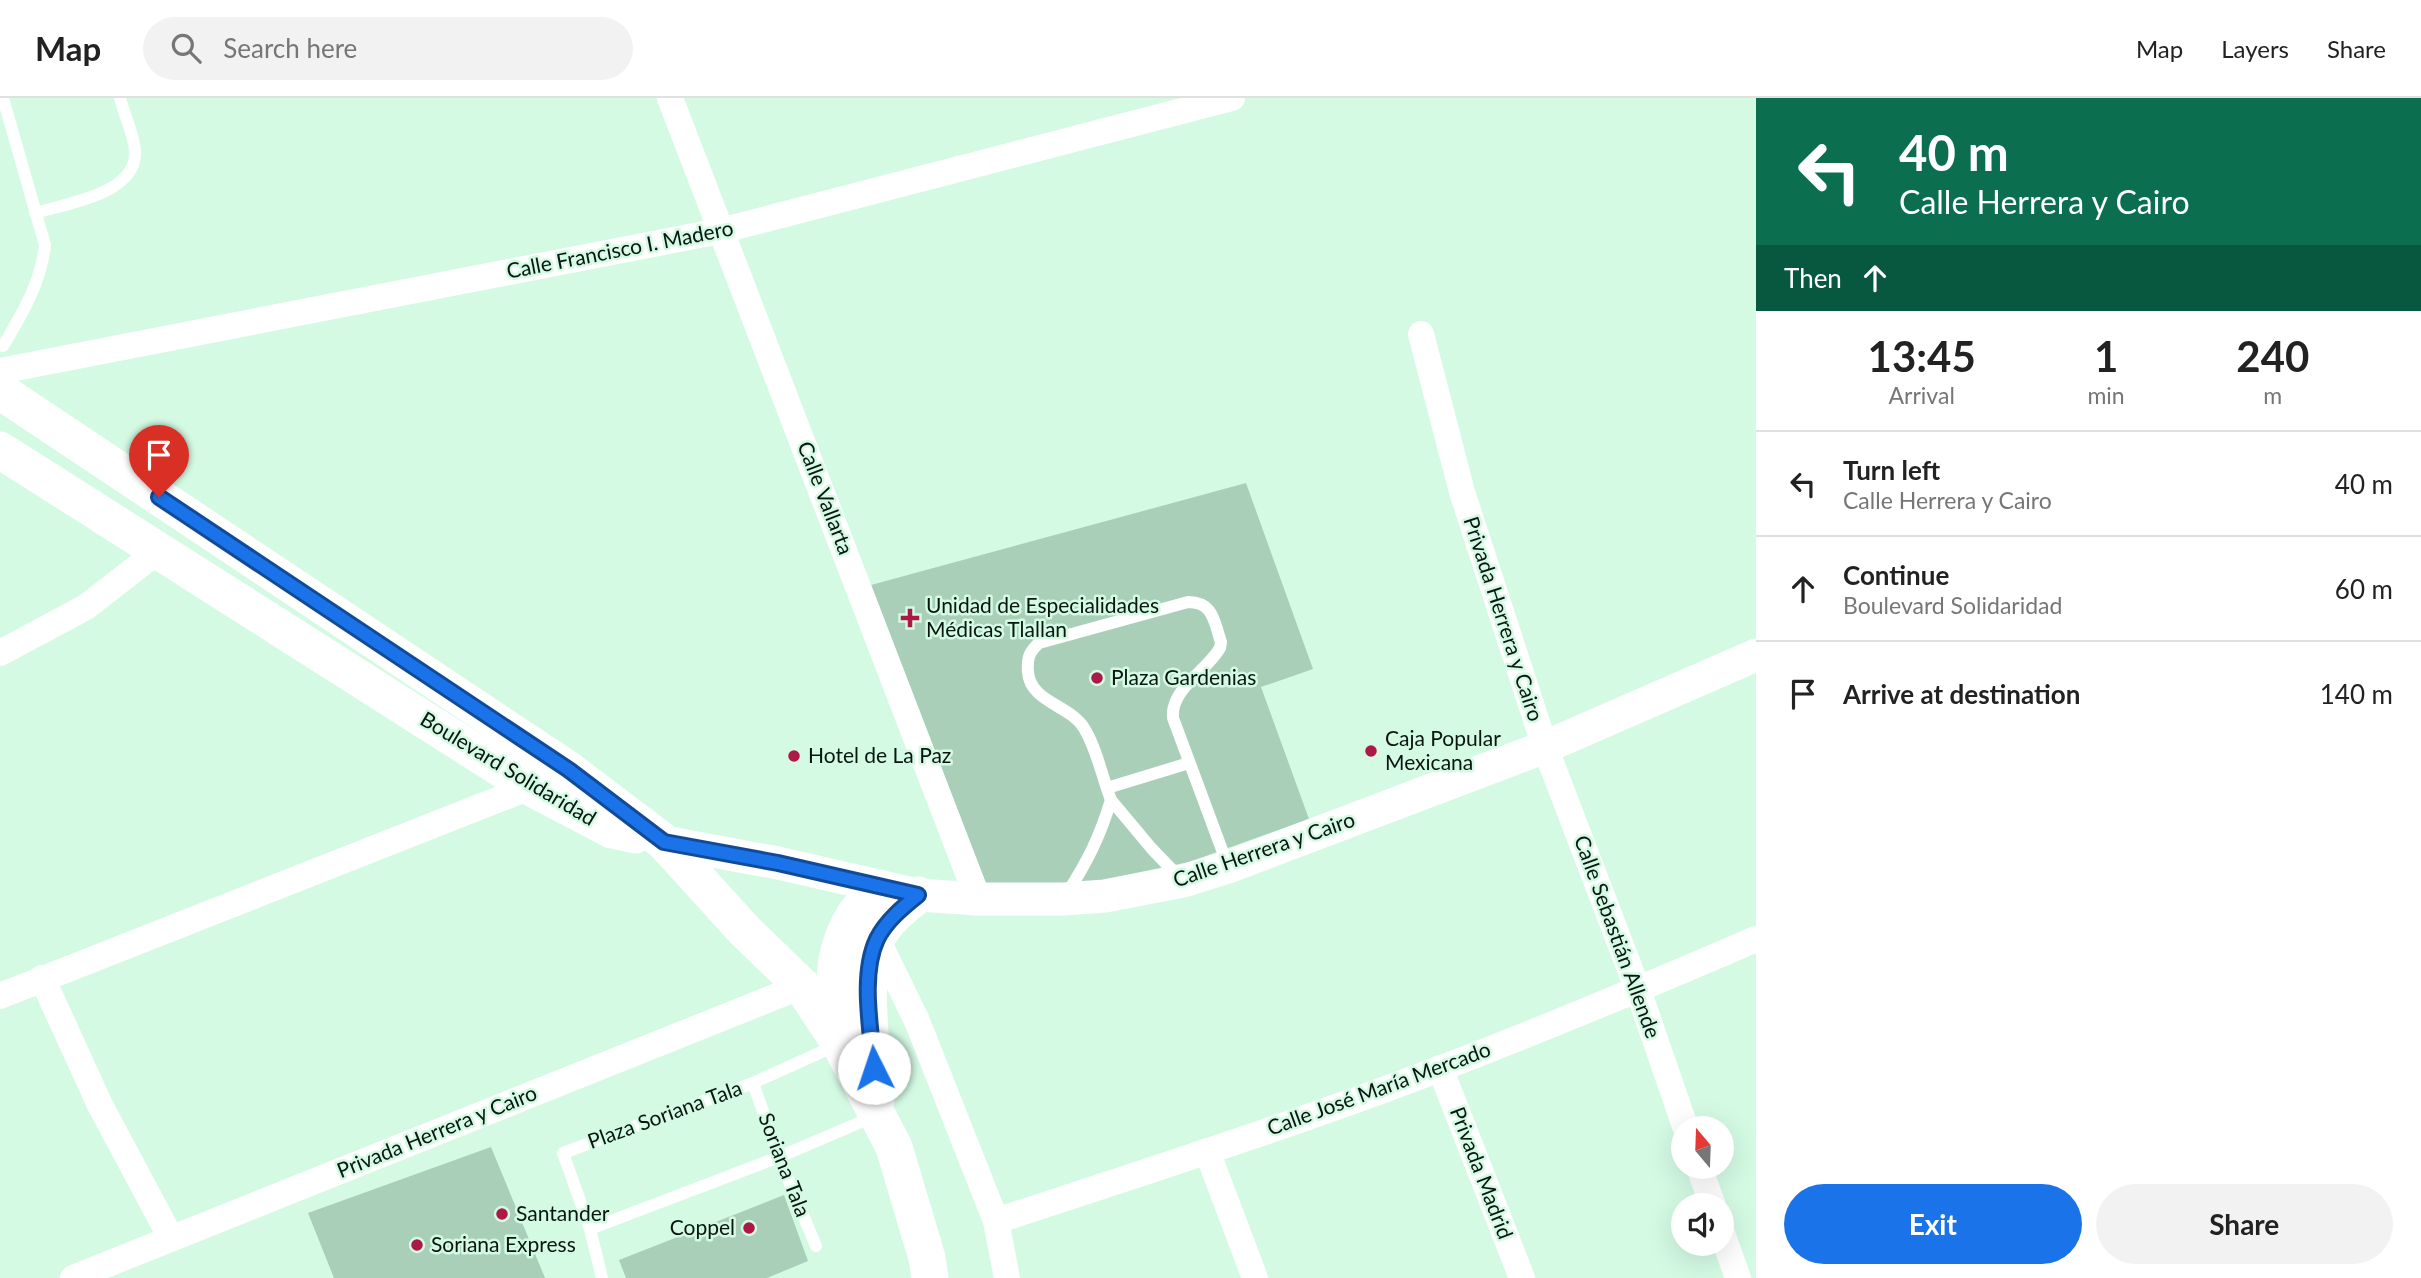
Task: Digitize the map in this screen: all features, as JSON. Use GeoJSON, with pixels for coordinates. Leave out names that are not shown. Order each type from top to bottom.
{"type":"FeatureCollection","features":[{"type":"Feature","properties":{"kind":"main road","name":"Boulevard Solidaridad"},"geometry":{"type":"LineString","coordinates":[[0,391],[569,770],[664,842]]}},
{"type":"Feature","properties":{"kind":"main road","name":"Boulevard Solidaridad"},"geometry":{"type":"LineString","coordinates":[[0,450],[530,787],[612,830],[664,842]]}},
{"type":"Feature","properties":{"kind":"main road"},"geometry":{"type":"LineString","coordinates":[[664,842],[745,930],[802,986],[840,1044],[894,1147],[927,1258],[930,1278]]}},
{"type":"Feature","properties":{"kind":"main road"},"geometry":{"type":"LineString","coordinates":[[840,1044],[833,986],[838,952],[854,916],[879,888]]}},
{"type":"Feature","properties":{"kind":"main road"},"geometry":{"type":"LineString","coordinates":[[877,1115],[868,975],[877,939],[894,916],[918,895]]}},
{"type":"Feature","properties":{"kind":"street","name":"Calle Vallarta"},"geometry":{"type":"LineString","coordinates":[[670,98],[978,899]]}},
{"type":"Feature","properties":{"kind":"street","name":"Calle Francisco I. Madero"},"geometry":{"type":"LineString","coordinates":[[1,354],[37,364],[720,231],[1232,98]]}},
{"type":"Feature","properties":{"kind":"street","name":"Privada Herrera y Cairo"},"geometry":{"type":"LineString","coordinates":[[1421,334],[1462,492],[1545,747]]}},
{"type":"Feature","properties":{"kind":"street"},"geometry":{"type":"LineString","coordinates":[[0,653],[86,607],[158,551]]}},
{"type":"Feature","properties":{"kind":"street","name":"Calle Herrera y Cairo"},"geometry":{"type":"LineString","coordinates":[[664,842],[778,863],[918,895],[978,899],[1105,897],[1183,881],[1228,867],[1545,747],[1756,655]]}},
{"type":"Feature","properties":{"kind":"street","name":"Calle Sebastián Allende"},"geometry":{"type":"LineString","coordinates":[[1545,747],[1638,990],[1682,1116]]}},
{"type":"Feature","properties":{"kind":"street"},"geometry":{"type":"LineString","coordinates":[[0,996],[530,787]]}},
{"type":"Feature","properties":{"kind":"street"},"geometry":{"type":"LineString","coordinates":[[877,939],[917,1021],[996,1221],[1007,1278]]}},
{"type":"Feature","properties":{"kind":"street","name":"Calle José María Mercado"},"geometry":{"type":"LineString","coordinates":[[996,1221],[1207,1151],[1440,1068],[1638,990],[1756,939]]}},
{"type":"Feature","properties":{"kind":"street"},"geometry":{"type":"LineString","coordinates":[[42,978],[100,1105],[171,1238]]}},
{"type":"Feature","properties":{"kind":"street","name":"Privada Herrera y Cairo"},"geometry":{"type":"LineString","coordinates":[[73,1278],[802,986]]}},
{"type":"Feature","properties":{"kind":"street","name":"Privada Madrid"},"geometry":{"type":"LineString","coordinates":[[1440,1068],[1522,1278]]}},
{"type":"Feature","properties":{"kind":"street"},"geometry":{"type":"LineString","coordinates":[[1207,1151],[1255,1278]]}},
{"type":"Feature","properties":{"kind":"street"},"geometry":{"type":"LineString","coordinates":[[1730,1256],[1738,1278]]}},
{"type":"Feature","properties":{"kind":"lane"},"geometry":{"type":"LineString","coordinates":[[1,354],[42,269],[45,246],[3,98]]}},
{"type":"Feature","properties":{"kind":"lane"},"geometry":{"type":"LineString","coordinates":[[35,213],[106,193],[120,183],[131,170],[135,152],[120,98]]}},
{"type":"Feature","properties":{"kind":"lane"},"geometry":{"type":"LineString","coordinates":[[1183,881],[1152,849],[1109,794],[1085,729],[1072,715],[1038,693],[1032,686],[1028,679],[1027,660],[1031,650],[1039,643],[1188,601],[1198,602],[1209,609],[1222,642],[1218,652],[1174,702],[1173,718],[1228,867]]}},
{"type":"Feature","properties":{"kind":"lane"},"geometry":{"type":"LineString","coordinates":[[1109,794],[1189,763]]}},
{"type":"Feature","properties":{"kind":"lane"},"geometry":{"type":"LineString","coordinates":[[1063,899],[1089,859],[1100,836],[1109,794]]}},
{"type":"Feature","properties":{"kind":"lane","name":"Plaza Soriana Tala"},"geometry":{"type":"LineString","coordinates":[[602,1278],[590,1228],[563,1153],[753,1083],[840,1044]]}},
{"type":"Feature","properties":{"kind":"lane","name":"Soriana Tala"},"geometry":{"type":"LineString","coordinates":[[753,1083],[779,1157],[816,1246]]}},
{"type":"Feature","properties":{"kind":"lane"},"geometry":{"type":"LineString","coordinates":[[590,1228],[779,1157],[877,1115]]}},
{"type":"Feature","properties":{"kind":"building","name":"Plaza Gardenias"},"geometry":{"type":"Polygon","coordinates":[[[1246,483],[1313,669],[1261,687],[1309,819],[1189,862],[1087,883],[986,883],[871,585],[1246,483]]]}},
{"type":"Feature","properties":{"kind":"building"},"geometry":{"type":"Polygon","coordinates":[[[491,1147],[545,1278],[334,1278],[308,1213],[491,1147]]]}},
{"type":"Feature","properties":{"kind":"building","name":"Coppel"},"geometry":{"type":"Polygon","coordinates":[[[784,1195],[808,1261],[767,1278],[626,1278],[619,1260],[784,1195]]]}},
{"type":"Feature","properties":{"kind":"place","name":"Unidad de Especialidades Médicas Tlallan"},"geometry":{"type":"Point","coordinates":[910,618]}},
{"type":"Feature","properties":{"kind":"place","name":"Plaza Gardenias"},"geometry":{"type":"Point","coordinates":[1097,678]}},
{"type":"Feature","properties":{"kind":"place","name":"Caja Popular Mexicana"},"geometry":{"type":"Point","coordinates":[1371,751]}},
{"type":"Feature","properties":{"kind":"place","name":"Hotel de La Paz"},"geometry":{"type":"Point","coordinates":[794,756]}},
{"type":"Feature","properties":{"kind":"place","name":"Santander"},"geometry":{"type":"Point","coordinates":[502,1214]}},
{"type":"Feature","properties":{"kind":"place","name":"Coppel"},"geometry":{"type":"Point","coordinates":[749,1228]}},
{"type":"Feature","properties":{"kind":"place","name":"Soriana Express"},"geometry":{"type":"Point","coordinates":[417,1245]}},
{"type":"Feature","properties":{"kind":"route"},"geometry":{"type":"LineString","coordinates":[[159,497],[569,770],[664,842],[778,863],[918,895],[894,916],[877,939],[868,975],[874,1068]]}}]}
